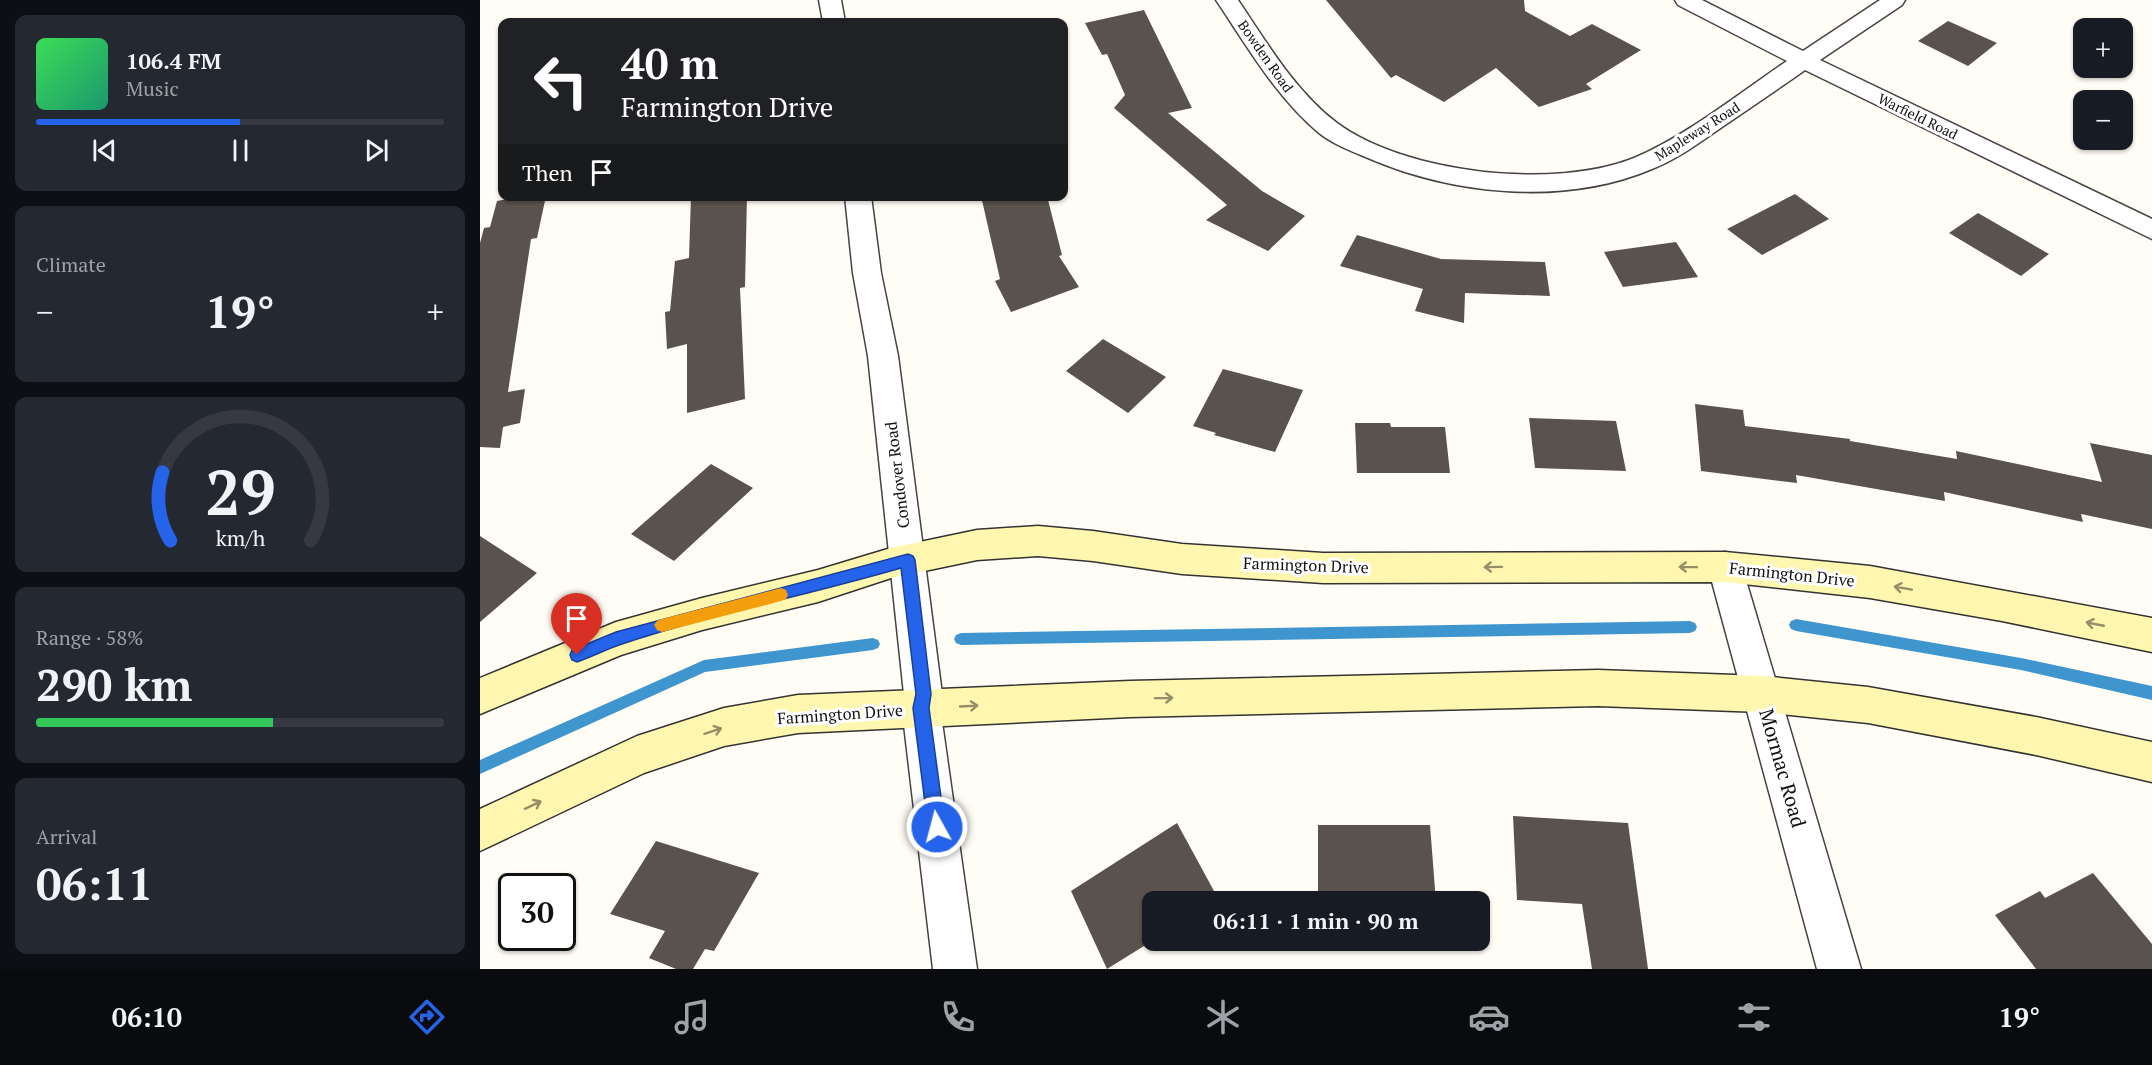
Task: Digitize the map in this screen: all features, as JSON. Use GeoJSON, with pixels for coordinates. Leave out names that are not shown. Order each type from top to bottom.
{"type":"FeatureCollection","features":[{"type":"Feature","properties":{"kind":"street"},"geometry":{"type":"LineString","coordinates":[[830,0],[833,18]]}},
{"type":"Feature","properties":{"kind":"street","name":"Bowden Road"},"geometry":{"type":"LineString","coordinates":[[1227,0],[1295,97],[1330,129],[1395,160],[1472,178]]}},
{"type":"Feature","properties":{"kind":"street","name":"Warfield Road"},"geometry":{"type":"LineString","coordinates":[[1686,0],[1804,61],[2152,230]]}},
{"type":"Feature","properties":{"kind":"street","name":"Mapleway Road"},"geometry":{"type":"LineString","coordinates":[[1472,178],[1515,182],[1564,180],[1634,167],[1679,145],[1894,0]]}},
{"type":"Feature","properties":{"kind":"street","name":"Condover Road"},"geometry":{"type":"LineString","coordinates":[[859,201],[867,273],[883,356],[923,694],[921,708],[955,969]]}},
{"type":"Feature","properties":{"kind":"street","name":"Farmington Drive"},"geometry":{"type":"LineString","coordinates":[[480,696],[616,639],[908,560],[977,545],[1038,541],[1182,558],[1323,568],[1725,567],[1870,582],[2152,635]]}},
{"type":"Feature","properties":{"kind":"street","name":"Mormac Road"},"geometry":{"type":"LineString","coordinates":[[1725,567],[1839,969]]}},
{"type":"Feature","properties":{"kind":"street","name":"Farmington Drive"},"geometry":{"type":"LineString","coordinates":[[480,830],[637,756],[724,727],[798,714],[1130,699],[1598,688],[1762,694],[1868,705],[2036,736],[2152,762]]}},
{"type":"Feature","properties":{"kind":"building"},"geometry":{"type":"Polygon","coordinates":[[[1326,0],[1524,0],[1525,11],[1570,36],[1592,24],[1641,50],[1586,84],[1592,89],[1539,107],[1496,68],[1444,102],[1396,75],[1391,78],[1326,0]]]}},
{"type":"Feature","properties":{"kind":"building"},"geometry":{"type":"Polygon","coordinates":[[[1144,10],[1192,108],[1168,113],[1262,191],[1305,216],[1268,251],[1206,220],[1227,205],[1114,108],[1125,95],[1107,54],[1102,55],[1085,23],[1144,10]]]}},
{"type":"Feature","properties":{"kind":"building"},"geometry":{"type":"Polygon","coordinates":[[[1948,21],[1997,43],[1968,66],[1918,41],[1948,21]]]}},
{"type":"Feature","properties":{"kind":"building"},"geometry":{"type":"Polygon","coordinates":[[[1795,194],[1829,219],[1762,255],[1727,229],[1795,194]]]}},
{"type":"Feature","properties":{"kind":"building"},"geometry":{"type":"Polygon","coordinates":[[[497,201],[545,201],[537,238],[531,239],[508,392],[525,389],[520,423],[503,427],[500,448],[480,447],[480,243],[484,228],[490,227],[497,201]]]}},
{"type":"Feature","properties":{"kind":"building"},"geometry":{"type":"Polygon","coordinates":[[[691,201],[747,201],[745,287],[740,288],[745,399],[687,413],[687,344],[667,349],[665,312],[670,311],[675,261],[689,258],[691,201]]]}},
{"type":"Feature","properties":{"kind":"building"},"geometry":{"type":"Polygon","coordinates":[[[982,201],[1048,201],[1062,255],[1059,256],[1079,287],[1011,312],[995,281],[1000,279],[982,201]]]}},
{"type":"Feature","properties":{"kind":"building"},"geometry":{"type":"Polygon","coordinates":[[[1978,213],[2049,254],[2021,276],[1949,233],[1978,213]]]}},
{"type":"Feature","properties":{"kind":"building"},"geometry":{"type":"Polygon","coordinates":[[[1357,235],[1441,259],[1545,262],[1550,296],[1465,293],[1464,323],[1415,311],[1423,289],[1340,266],[1357,235]]]}},
{"type":"Feature","properties":{"kind":"building"},"geometry":{"type":"Polygon","coordinates":[[[1676,242],[1698,277],[1623,287],[1604,252],[1676,242]]]}},
{"type":"Feature","properties":{"kind":"building"},"geometry":{"type":"Polygon","coordinates":[[[1103,339],[1166,377],[1128,413],[1066,371],[1103,339]]]}},
{"type":"Feature","properties":{"kind":"building"},"geometry":{"type":"Polygon","coordinates":[[[1223,369],[1303,390],[1275,452],[1214,435],[1216,433],[1193,426],[1223,369]]]}},
{"type":"Feature","properties":{"kind":"building"},"geometry":{"type":"Polygon","coordinates":[[[1695,404],[1743,410],[1745,426],[1850,439],[1850,441],[1957,459],[1956,451],[2102,482],[2090,443],[2152,455],[2152,529],[2081,514],[2083,522],[1944,492],[1945,501],[1796,475],[1797,483],[1701,471],[1695,404]]]}},
{"type":"Feature","properties":{"kind":"building"},"geometry":{"type":"Polygon","coordinates":[[[1529,418],[1616,421],[1626,471],[1535,468],[1529,418]]]}},
{"type":"Feature","properties":{"kind":"building"},"geometry":{"type":"Polygon","coordinates":[[[1355,423],[1390,423],[1391,427],[1445,427],[1450,473],[1357,473],[1355,423]]]}},
{"type":"Feature","properties":{"kind":"building"},"geometry":{"type":"Polygon","coordinates":[[[711,464],[753,488],[674,561],[631,534],[711,464]]]}},
{"type":"Feature","properties":{"kind":"building"},"geometry":{"type":"Polygon","coordinates":[[[480,536],[537,573],[480,622],[480,536]]]}},
{"type":"Feature","properties":{"kind":"building"},"geometry":{"type":"Polygon","coordinates":[[[1513,816],[1628,823],[1648,969],[1592,969],[1582,904],[1517,900],[1513,816]]]}},
{"type":"Feature","properties":{"kind":"building"},"geometry":{"type":"Polygon","coordinates":[[[1177,823],[1214,891],[1142,891],[1142,947],[1107,969],[1071,891],[1177,823]]]}},
{"type":"Feature","properties":{"kind":"building"},"geometry":{"type":"Polygon","coordinates":[[[1318,825],[1430,825],[1435,891],[1318,891],[1318,825]]]}},
{"type":"Feature","properties":{"kind":"building"},"geometry":{"type":"Polygon","coordinates":[[[656,841],[759,873],[714,951],[705,949],[693,969],[676,969],[649,958],[665,931],[610,914],[656,841]]]}},
{"type":"Feature","properties":{"kind":"building"},"geometry":{"type":"Polygon","coordinates":[[[2093,873],[2152,944],[2152,969],[2036,969],[1995,915],[2040,891],[2045,898],[2093,873]]]}},
{"type":"Feature","properties":{"kind":"waterway"},"geometry":{"type":"LineString","coordinates":[[1796,625],[2021,664],[2152,693]]}},
{"type":"Feature","properties":{"kind":"waterway"},"geometry":{"type":"LineString","coordinates":[[961,639],[1690,627]]}},
{"type":"Feature","properties":{"kind":"waterway"},"geometry":{"type":"LineString","coordinates":[[480,767],[704,666],[873,644]]}},
{"type":"Feature","properties":{"kind":"slow traffic"},"geometry":{"type":"LineString","coordinates":[[662,625],[781,595]]}},
{"type":"Feature","properties":{"kind":"route"},"geometry":{"type":"LineString","coordinates":[[577,655],[616,639],[702,614],[818,586],[891,563],[908,560],[923,694],[921,708],[937,827]]}}]}
